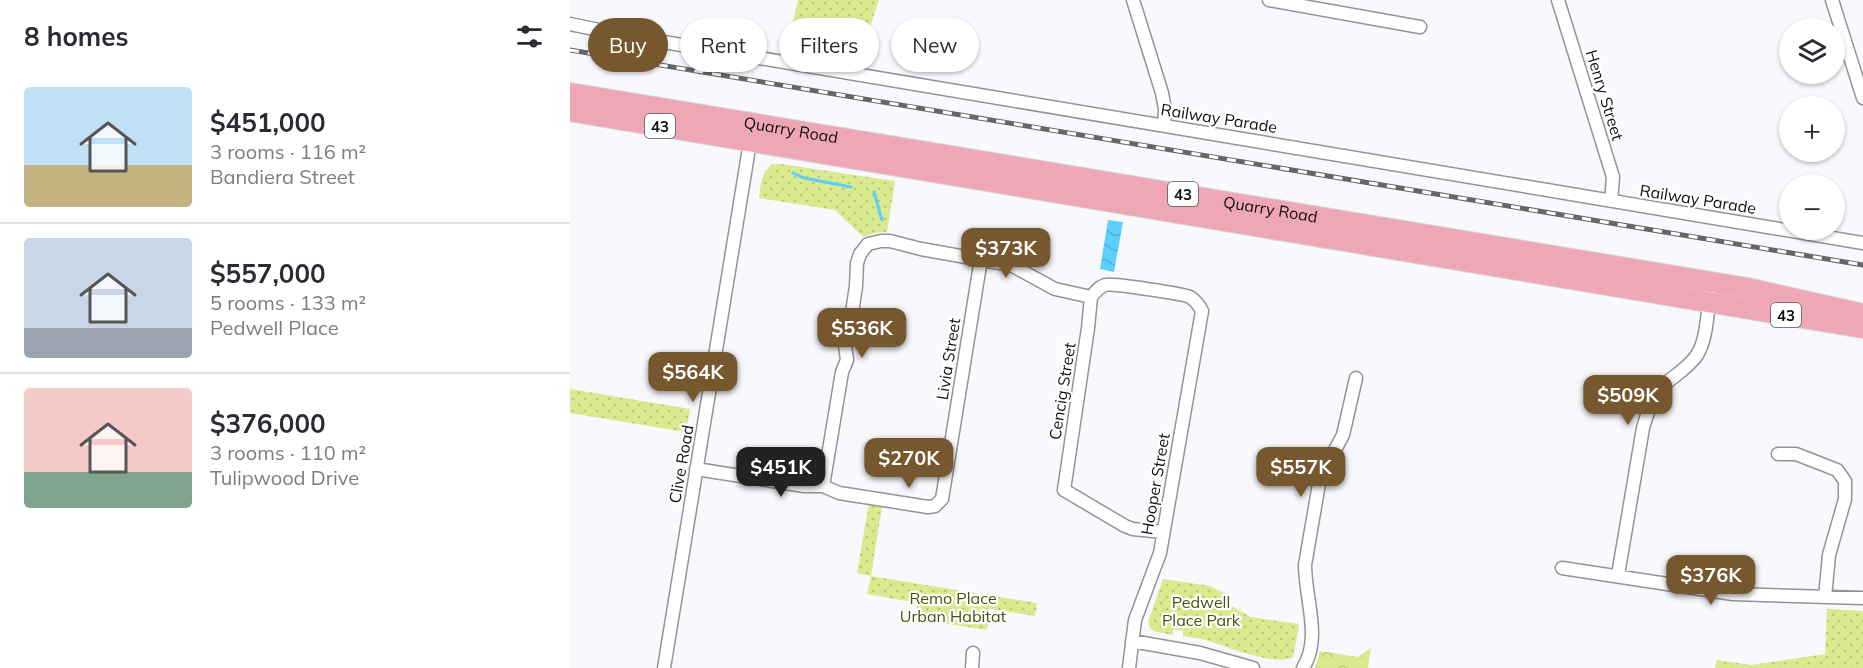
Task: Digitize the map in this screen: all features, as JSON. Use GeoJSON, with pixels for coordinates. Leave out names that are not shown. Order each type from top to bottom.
{"type":"FeatureCollection","features":[{"type":"Feature","properties":{"kind":"main road","name":"Quarry Road"},"geometry":{"type":"LineString","coordinates":[[570,93],[752,132],[1710,292],[1863,328]]}},
{"type":"Feature","properties":{"kind":"main road","name":"Quarry Road"},"geometry":{"type":"LineString","coordinates":[[570,111],[752,132]]}},
{"type":"Feature","properties":{"kind":"main road","name":"Quarry Road"},"geometry":{"type":"LineString","coordinates":[[1710,292],[1770,293],[1863,314]]}},
{"type":"Feature","properties":{"kind":"street"},"geometry":{"type":"LineString","coordinates":[[1133,0],[1166,109],[1164,126]]}},
{"type":"Feature","properties":{"kind":"street"},"geometry":{"type":"LineString","coordinates":[[1269,0],[1420,27]]}},
{"type":"Feature","properties":{"kind":"street","name":"Henry Street"},"geometry":{"type":"LineString","coordinates":[[1558,0],[1613,177],[1611,201]]}},
{"type":"Feature","properties":{"kind":"street"},"geometry":{"type":"LineString","coordinates":[[1833,0],[1863,98]]}},
{"type":"Feature","properties":{"kind":"street","name":"Railway Parade"},"geometry":{"type":"LineString","coordinates":[[570,24],[649,40],[1863,243]]}},
{"type":"Feature","properties":{"kind":"street","name":"Clive Road"},"geometry":{"type":"LineString","coordinates":[[664,668],[752,132]]}},
{"type":"Feature","properties":{"kind":"street"},"geometry":{"type":"LineString","coordinates":[[696,469],[804,486],[823,486],[840,384],[847,360],[844,338],[849,326],[856,286],[857,263],[860,254],[868,244],[881,241],[1011,265],[1055,289],[1091,297]]}},
{"type":"Feature","properties":{"kind":"street","name":"Livia Street"},"geometry":{"type":"LineString","coordinates":[[823,486],[839,493],[928,507],[935,506],[942,500],[981,259]]}},
{"type":"Feature","properties":{"kind":"street","name":"Hooper Street"},"geometry":{"type":"LineString","coordinates":[[1091,297],[1100,287],[1114,284],[1158,292],[1182,293],[1198,303],[1202,311],[1160,553],[1135,620],[1129,668]]}},
{"type":"Feature","properties":{"kind":"street"},"geometry":{"type":"LineString","coordinates":[[1618,575],[1647,411],[1654,397],[1666,383],[1689,365],[1698,353],[1710,292]]}},
{"type":"Feature","properties":{"kind":"street","name":"Cencig Street"},"geometry":{"type":"LineString","coordinates":[[1091,297],[1064,490],[1125,526],[1163,532]]}},
{"type":"Feature","properties":{"kind":"street"},"geometry":{"type":"LineString","coordinates":[[1303,668],[1310,655],[1313,635],[1305,565],[1318,488],[1322,472],[1343,435],[1356,378]]}},
{"type":"Feature","properties":{"kind":"street"},"geometry":{"type":"LineString","coordinates":[[1778,454],[1796,454],[1837,470],[1845,481],[1845,499],[1829,555],[1826,597]]}},
{"type":"Feature","properties":{"kind":"street"},"geometry":{"type":"LineString","coordinates":[[1562,568],[1733,594],[1863,598]]}},
{"type":"Feature","properties":{"kind":"street"},"geometry":{"type":"LineString","coordinates":[[1132,641],[1200,653],[1253,668]]}},
{"type":"Feature","properties":{"kind":"street"},"geometry":{"type":"LineString","coordinates":[[972,668],[973,653]]}},
{"type":"Feature","properties":{"kind":"green space"},"geometry":{"type":"Polygon","coordinates":[[[798,0],[879,0],[873,18],[794,18],[798,0]]]}},
{"type":"Feature","properties":{"kind":"green space"},"geometry":{"type":"Polygon","coordinates":[[[773,164],[895,181],[887,232],[863,237],[835,210],[759,198],[764,175],[773,164]]]}},
{"type":"Feature","properties":{"kind":"green space"},"geometry":{"type":"Polygon","coordinates":[[[570,389],[690,409],[686,432],[570,413],[570,389]]]}},
{"type":"Feature","properties":{"kind":"green space","name":"Remo Place Urban Habitat"},"geometry":{"type":"Polygon","coordinates":[[[870,497],[883,500],[871,576],[857,573],[870,497]]]}},
{"type":"Feature","properties":{"kind":"green space","name":"Remo Place Urban Habitat"},"geometry":{"type":"Polygon","coordinates":[[[871,576],[1037,603],[1035,616],[990,609],[987,630],[915,619],[917,603],[867,594],[871,576]]]}},
{"type":"Feature","properties":{"kind":"green space","name":"Pedwell Place Park"},"geometry":{"type":"Polygon","coordinates":[[[1163,579],[1210,586],[1229,596],[1230,605],[1251,617],[1298,624],[1293,657],[1263,658],[1206,640],[1183,636],[1183,631],[1174,629],[1173,635],[1151,629],[1148,622],[1163,579]]]}},
{"type":"Feature","properties":{"kind":"green space"},"geometry":{"type":"Polygon","coordinates":[[[1827,609],[1863,611],[1863,668],[1715,668],[1717,660],[1751,665],[1825,654],[1827,609]]]}},
{"type":"Feature","properties":{"kind":"green space"},"geometry":{"type":"Polygon","coordinates":[[[1371,648],[1368,668],[1315,668],[1320,651],[1358,657],[1371,648]]]}},
{"type":"Feature","properties":{"kind":"water"},"geometry":{"type":"Polygon","coordinates":[[[1108,220],[1123,222],[1114,272],[1100,269],[1108,220]]]}},
{"type":"Feature","properties":{"kind":"waterway"},"geometry":{"type":"LineString","coordinates":[[793,173],[804,178],[851,187]]}},
{"type":"Feature","properties":{"kind":"waterway"},"geometry":{"type":"LineString","coordinates":[[874,192],[882,220]]}},
{"type":"Feature","properties":{"kind":"railway"},"geometry":{"type":"LineString","coordinates":[[570,50],[1863,265]]}}]}
